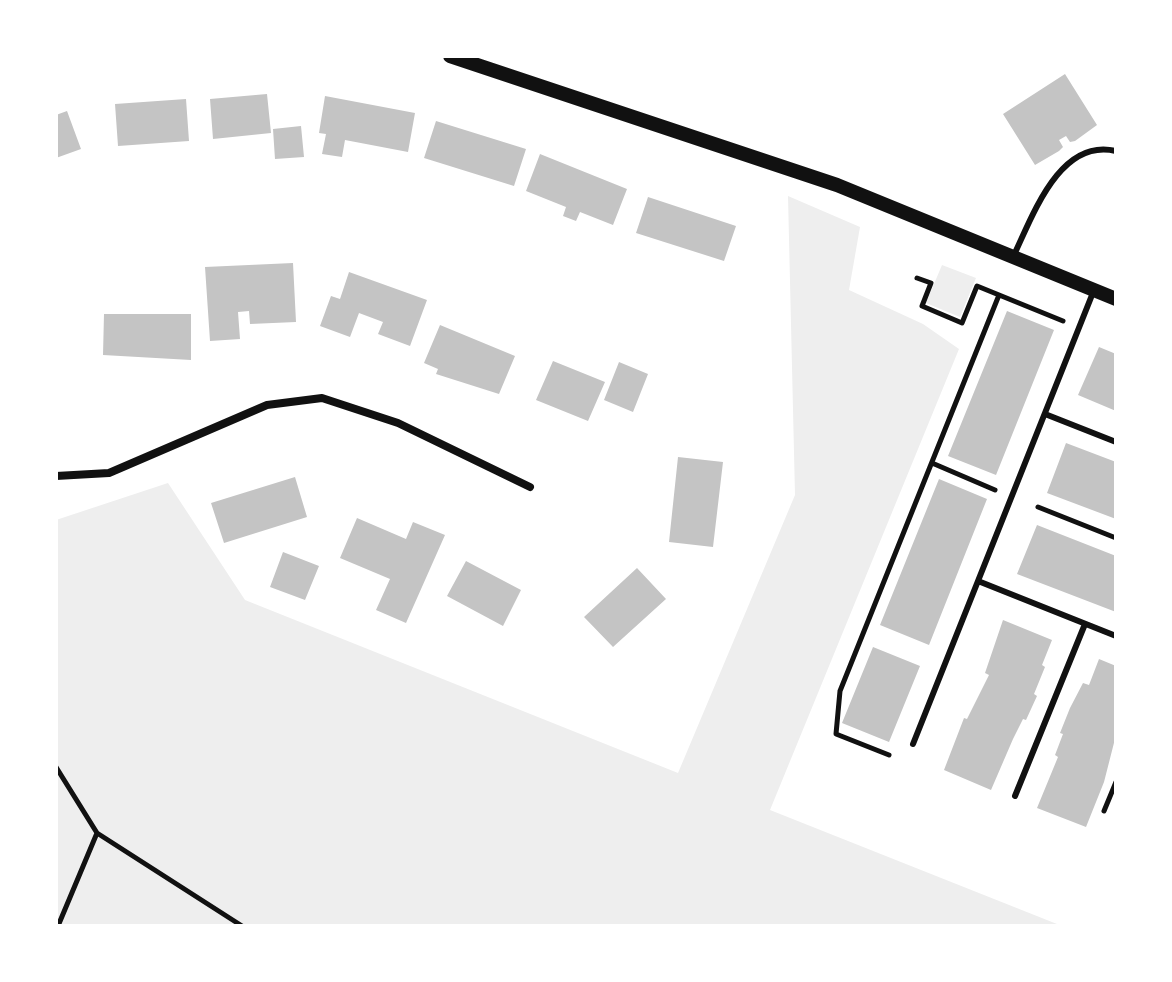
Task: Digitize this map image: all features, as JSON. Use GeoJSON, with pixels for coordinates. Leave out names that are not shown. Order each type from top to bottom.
{"type":"FeatureCollection","features":[{"type":"Feature","properties":{"kind":"street"},"geometry":{"type":"LineString","coordinates":[[450,56],[837,185],[1116,299]]}},
{"type":"Feature","properties":{"kind":"street"},"geometry":{"type":"LineString","coordinates":[[56,476],[109,473],[267,405],[322,398],[398,423],[530,487]]}},
{"type":"Feature","properties":{"kind":"lane"},"geometry":{"type":"LineString","coordinates":[[1013,257],[1042,199],[1066,166],[1095,150],[1116,151]]}},
{"type":"Feature","properties":{"kind":"lane"},"geometry":{"type":"LineString","coordinates":[[913,744],[1094,290]]}},
{"type":"Feature","properties":{"kind":"lane"},"geometry":{"type":"LineString","coordinates":[[1045,414],[1116,442]]}},
{"type":"Feature","properties":{"kind":"lane"},"geometry":{"type":"LineString","coordinates":[[978,581],[1116,636]]}},
{"type":"Feature","properties":{"kind":"lane"},"geometry":{"type":"LineString","coordinates":[[1015,796],[1085,624]]}},
{"type":"Feature","properties":{"kind":"path"},"geometry":{"type":"LineString","coordinates":[[917,278],[931,283],[922,306],[962,323],[977,286],[1064,321]]}},
{"type":"Feature","properties":{"kind":"path"},"geometry":{"type":"LineString","coordinates":[[889,755],[836,734],[840,691],[999,295]]}},
{"type":"Feature","properties":{"kind":"path"},"geometry":{"type":"LineString","coordinates":[[932,463],[995,490]]}},
{"type":"Feature","properties":{"kind":"path"},"geometry":{"type":"LineString","coordinates":[[1038,507],[1116,538]]}},
{"type":"Feature","properties":{"kind":"path"},"geometry":{"type":"LineString","coordinates":[[56,767],[97,833],[242,926]]}},
{"type":"Feature","properties":{"kind":"path"},"geometry":{"type":"LineString","coordinates":[[1104,811],[1116,782]]}},
{"type":"Feature","properties":{"kind":"path"},"geometry":{"type":"LineString","coordinates":[[58,926],[97,833]]}},
{"type":"Feature","properties":{"kind":"shaded area"},"geometry":{"type":"Polygon","coordinates":[[[788,196],[860,227],[849,290],[923,324],[959,349],[770,810],[1062,926],[56,926],[56,520],[168,483],[245,600],[678,773],[795,495],[788,196]]]}},
{"type":"Feature","properties":{"kind":"shaded area"},"geometry":{"type":"Polygon","coordinates":[[[942,265],[976,278],[960,317],[926,303],[942,265]]]}},
{"type":"Feature","properties":{"kind":"building"},"geometry":{"type":"Polygon","coordinates":[[[1065,74],[1097,125],[1075,141],[1070,142],[1066,136],[1059,140],[1063,147],[1035,165],[1003,114],[1065,74]]]}},
{"type":"Feature","properties":{"kind":"building"},"geometry":{"type":"Polygon","coordinates":[[[267,94],[271,133],[213,139],[210,99],[267,94]]]}},
{"type":"Feature","properties":{"kind":"building"},"geometry":{"type":"Polygon","coordinates":[[[325,96],[415,113],[408,152],[345,140],[342,157],[322,154],[326,134],[319,133],[325,96]]]}},
{"type":"Feature","properties":{"kind":"building"},"geometry":{"type":"Polygon","coordinates":[[[186,99],[189,141],[118,146],[115,104],[186,99]]]}},
{"type":"Feature","properties":{"kind":"building"},"geometry":{"type":"Polygon","coordinates":[[[67,111],[81,149],[56,158],[56,115],[67,111]]]}},
{"type":"Feature","properties":{"kind":"building"},"geometry":{"type":"Polygon","coordinates":[[[436,121],[526,149],[514,186],[424,158],[436,121]]]}},
{"type":"Feature","properties":{"kind":"building"},"geometry":{"type":"Polygon","coordinates":[[[301,126],[304,157],[275,159],[273,129],[301,126]]]}},
{"type":"Feature","properties":{"kind":"building"},"geometry":{"type":"Polygon","coordinates":[[[540,154],[627,189],[613,225],[580,212],[576,221],[563,216],[566,207],[526,191],[540,154]]]}},
{"type":"Feature","properties":{"kind":"building"},"geometry":{"type":"Polygon","coordinates":[[[648,197],[736,226],[724,261],[636,233],[648,197]]]}},
{"type":"Feature","properties":{"kind":"building"},"geometry":{"type":"Polygon","coordinates":[[[293,263],[296,322],[250,324],[249,311],[238,312],[240,339],[210,341],[205,267],[293,263]]]}},
{"type":"Feature","properties":{"kind":"building"},"geometry":{"type":"Polygon","coordinates":[[[349,272],[427,300],[410,346],[378,334],[383,322],[359,313],[350,337],[320,326],[331,296],[340,299],[349,272]]]}},
{"type":"Feature","properties":{"kind":"building"},"geometry":{"type":"Polygon","coordinates":[[[1007,311],[1054,330],[996,475],[948,456],[1007,311]]]}},
{"type":"Feature","properties":{"kind":"building"},"geometry":{"type":"Polygon","coordinates":[[[104,314],[191,314],[191,360],[103,355],[104,314]]]}},
{"type":"Feature","properties":{"kind":"building"},"geometry":{"type":"Polygon","coordinates":[[[440,325],[515,356],[499,394],[436,374],[438,369],[424,363],[440,325]]]}},
{"type":"Feature","properties":{"kind":"building"},"geometry":{"type":"Polygon","coordinates":[[[1099,347],[1116,354],[1116,411],[1078,395],[1099,347]]]}},
{"type":"Feature","properties":{"kind":"building"},"geometry":{"type":"Polygon","coordinates":[[[553,361],[605,382],[588,421],[536,400],[553,361]]]}},
{"type":"Feature","properties":{"kind":"building"},"geometry":{"type":"Polygon","coordinates":[[[619,362],[648,374],[633,412],[604,400],[619,362]]]}},
{"type":"Feature","properties":{"kind":"building"},"geometry":{"type":"Polygon","coordinates":[[[1066,443],[1116,462],[1116,519],[1047,493],[1066,443]]]}},
{"type":"Feature","properties":{"kind":"building"},"geometry":{"type":"Polygon","coordinates":[[[678,457],[723,462],[713,547],[669,542],[678,457]]]}},
{"type":"Feature","properties":{"kind":"building"},"geometry":{"type":"Polygon","coordinates":[[[295,477],[307,517],[224,543],[211,503],[295,477]]]}},
{"type":"Feature","properties":{"kind":"building"},"geometry":{"type":"Polygon","coordinates":[[[939,479],[987,499],[929,645],[880,625],[939,479]]]}},
{"type":"Feature","properties":{"kind":"building"},"geometry":{"type":"Polygon","coordinates":[[[357,518],[406,539],[413,522],[445,535],[406,623],[376,610],[390,579],[340,558],[357,518]]]}},
{"type":"Feature","properties":{"kind":"building"},"geometry":{"type":"Polygon","coordinates":[[[1037,525],[1116,556],[1116,612],[1017,574],[1037,525]]]}},
{"type":"Feature","properties":{"kind":"building"},"geometry":{"type":"Polygon","coordinates":[[[283,552],[319,566],[305,600],[270,587],[283,552]]]}},
{"type":"Feature","properties":{"kind":"building"},"geometry":{"type":"Polygon","coordinates":[[[466,561],[521,590],[503,626],[447,596],[466,561]]]}},
{"type":"Feature","properties":{"kind":"building"},"geometry":{"type":"Polygon","coordinates":[[[637,568],[666,599],[613,647],[584,617],[637,568]]]}},
{"type":"Feature","properties":{"kind":"building"},"geometry":{"type":"Polygon","coordinates":[[[1003,620],[1052,640],[1034,694],[1037,696],[1013,739],[991,790],[944,770],[964,718],[967,719],[989,675],[985,673],[1003,620]]]}},
{"type":"Feature","properties":{"kind":"building"},"geometry":{"type":"Polygon","coordinates":[[[873,647],[920,666],[889,742],[842,723],[873,647]]]}},
{"type":"Feature","properties":{"kind":"building"},"geometry":{"type":"Polygon","coordinates":[[[1099,659],[1116,666],[1116,735],[1104,782],[1086,827],[1037,808],[1058,757],[1055,755],[1063,734],[1060,733],[1070,708],[1083,683],[1089,685],[1099,659]]]}}]}
